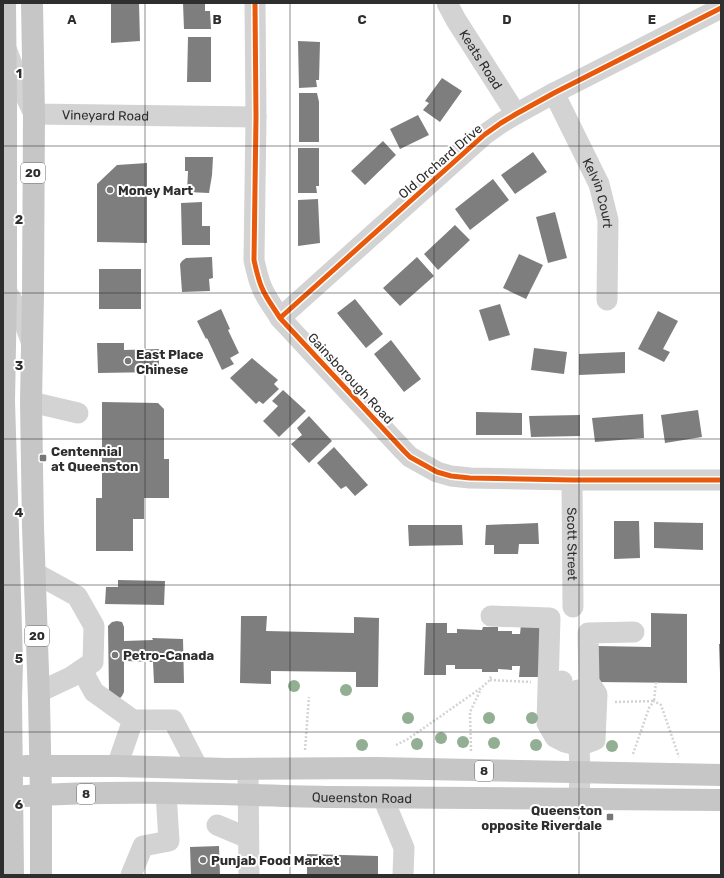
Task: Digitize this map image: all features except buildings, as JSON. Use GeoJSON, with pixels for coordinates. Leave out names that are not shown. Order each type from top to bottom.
{"type":"FeatureCollection","features":[{"type":"Feature","properties":{"kind":"main road","name":"20"},"geometry":{"type":"LineString","coordinates":[[5,3],[6,106],[4,402],[12,661],[8,797],[13,875]]}},
{"type":"Feature","properties":{"kind":"main road","name":"20"},"geometry":{"type":"LineString","coordinates":[[32,3],[34,114],[31,402],[33,519],[39,692],[41,875]]}},
{"type":"Feature","properties":{"kind":"main road"},"geometry":{"type":"LineString","coordinates":[[3,721],[11,700]]}},
{"type":"Feature","properties":{"kind":"main road","name":"8"},"geometry":{"type":"LineString","coordinates":[[8,767],[117,766],[248,769],[377,768],[721,775]]}},
{"type":"Feature","properties":{"kind":"main road","name":"Queenston Road"},"geometry":{"type":"LineString","coordinates":[[8,797],[132,792],[386,798],[721,800]]}},
{"type":"Feature","properties":{"kind":"street","name":"Gainsborough Road"},"geometry":{"type":"LineString","coordinates":[[255,3],[256,117],[254,260],[262,288],[280,318],[404,451],[410,457],[437,472],[451,476],[470,478],[721,480]]}},
{"type":"Feature","properties":{"kind":"street","name":"Keats Road"},"geometry":{"type":"LineString","coordinates":[[447,3],[456,20],[516,114]]}},
{"type":"Feature","properties":{"kind":"street","name":"Old Orchard Drive"},"geometry":{"type":"LineString","coordinates":[[280,318],[484,136],[501,123],[554,93],[721,8]]}},
{"type":"Feature","properties":{"kind":"street"},"geometry":{"type":"LineString","coordinates":[[5,42],[18,80],[34,114]]}},
{"type":"Feature","properties":{"kind":"street","name":"Kelvin Court"},"geometry":{"type":"LineString","coordinates":[[554,93],[599,184],[608,220],[607,300]]}},
{"type":"Feature","properties":{"kind":"street","name":"Vineyard Road"},"geometry":{"type":"LineString","coordinates":[[34,114],[256,117]]}},
{"type":"Feature","properties":{"kind":"street"},"geometry":{"type":"LineString","coordinates":[[5,291],[22,316],[32,344]]}},
{"type":"Feature","properties":{"kind":"street"},"geometry":{"type":"LineString","coordinates":[[31,402],[78,413]]}},
{"type":"Feature","properties":{"kind":"street","name":"Scott Street"},"geometry":{"type":"LineString","coordinates":[[572,480],[573,607]]}},
{"type":"Feature","properties":{"kind":"street"},"geometry":{"type":"LineString","coordinates":[[35,573],[77,596],[94,626],[93,662],[71,677],[39,692]]}},
{"type":"Feature","properties":{"kind":"street"},"geometry":{"type":"LineString","coordinates":[[491,616],[550,618],[563,684],[572,744],[580,772],[579,799]]}},
{"type":"Feature","properties":{"kind":"street"},"geometry":{"type":"LineString","coordinates":[[563,684],[547,723],[554,737],[572,744],[595,740],[597,694],[589,682],[588,633],[634,632]]}},
{"type":"Feature","properties":{"kind":"street"},"geometry":{"type":"LineString","coordinates":[[82,670],[94,692],[133,720],[173,720],[198,768]]}},
{"type":"Feature","properties":{"kind":"street"},"geometry":{"type":"LineString","coordinates":[[117,766],[133,720]]}},
{"type":"Feature","properties":{"kind":"street"},"geometry":{"type":"LineString","coordinates":[[248,769],[249,875]]}},
{"type":"Feature","properties":{"kind":"street"},"geometry":{"type":"LineString","coordinates":[[130,875],[143,846],[169,841],[166,793]]}},
{"type":"Feature","properties":{"kind":"street"},"geometry":{"type":"LineString","coordinates":[[386,798],[386,805],[404,848],[403,875]]}},
{"type":"Feature","properties":{"kind":"street"},"geometry":{"type":"LineString","coordinates":[[218,825],[248,838]]}},
{"type":"Feature","properties":{"kind":"path"},"geometry":{"type":"LineString","coordinates":[[396,746],[481,688],[490,680],[491,675]]}},
{"type":"Feature","properties":{"kind":"path"},"geometry":{"type":"LineString","coordinates":[[490,680],[563,684]]}},
{"type":"Feature","properties":{"kind":"path"},"geometry":{"type":"LineString","coordinates":[[626,773],[649,708],[654,701],[656,682]]}},
{"type":"Feature","properties":{"kind":"path"},"geometry":{"type":"LineString","coordinates":[[472,770],[470,712],[481,688]]}},
{"type":"Feature","properties":{"kind":"path"},"geometry":{"type":"LineString","coordinates":[[304,769],[309,696]]}},
{"type":"Feature","properties":{"kind":"path"},"geometry":{"type":"LineString","coordinates":[[596,703],[654,701],[661,705],[685,774]]}},
{"type":"Feature","properties":{"kind":"cycle path"},"geometry":{"type":"LineString","coordinates":[[255,3],[256,117],[254,260],[259,281],[266,296],[280,318],[404,451],[410,457],[437,472],[451,476],[470,478],[721,480]]}},
{"type":"Feature","properties":{"kind":"cycle path"},"geometry":{"type":"LineString","coordinates":[[280,318],[484,135],[501,123],[554,93],[721,8]]}},
{"type":"Feature","properties":{"kind":"place","name":"Money Mart"},"geometry":{"type":"Point","coordinates":[110,190]}},
{"type":"Feature","properties":{"kind":"place","name":"East Place Chinese"},"geometry":{"type":"Point","coordinates":[128,361]}},
{"type":"Feature","properties":{"kind":"place","name":"Centennial at Queenston"},"geometry":{"type":"Point","coordinates":[43,458]}},
{"type":"Feature","properties":{"kind":"place","name":"Petro-Canada"},"geometry":{"type":"Point","coordinates":[115,655]}},
{"type":"Feature","properties":{"kind":"place","name":"Queenston opposite Riverdale"},"geometry":{"type":"Point","coordinates":[610,817]}},
{"type":"Feature","properties":{"kind":"place","name":"Punjab Food Market"},"geometry":{"type":"Point","coordinates":[203,860]}}]}
